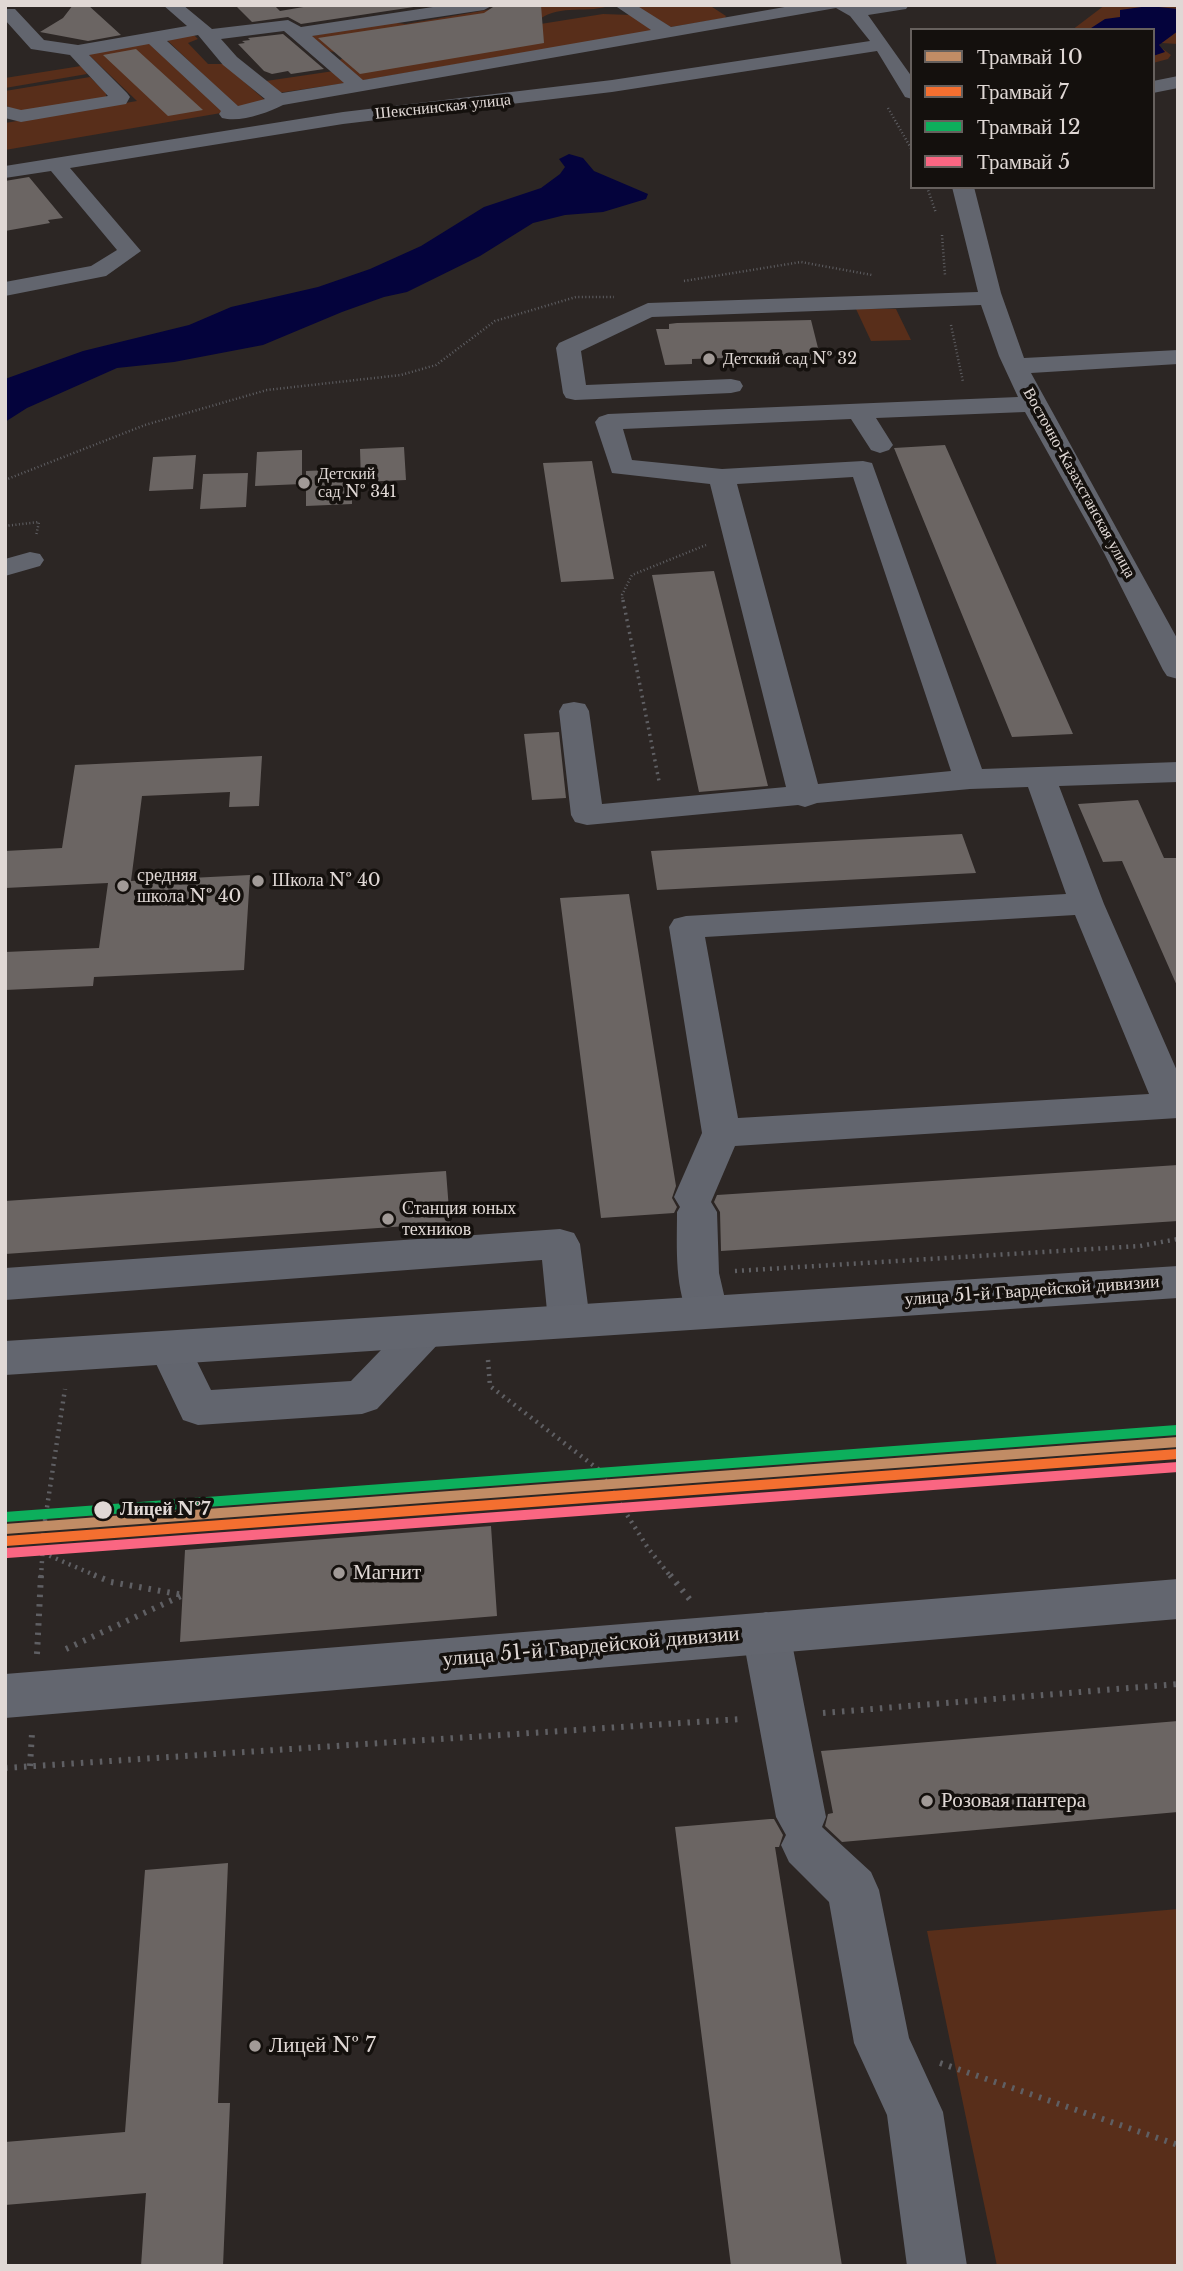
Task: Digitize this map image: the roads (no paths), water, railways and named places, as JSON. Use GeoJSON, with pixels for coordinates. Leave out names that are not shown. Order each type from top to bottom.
{"type":"FeatureCollection","features":[{"type":"Feature","properties":{"kind":"main road","name":"улица 51-й Гвардейской дивизии"},"geometry":{"type":"LineString","coordinates":[[5,1358],[1178,1282]]}},
{"type":"Feature","properties":{"kind":"main road","name":"улица 51-й Гвардейской дивизии"},"geometry":{"type":"LineString","coordinates":[[26,1684],[743,1635],[1178,1599]]}},
{"type":"Feature","properties":{"kind":"street"},"geometry":{"type":"LineString","coordinates":[[172,5],[205,32],[230,61],[278,100]]}},
{"type":"Feature","properties":{"kind":"street"},"geometry":{"type":"LineString","coordinates":[[297,33],[484,5]]}},
{"type":"Feature","properties":{"kind":"street"},"geometry":{"type":"LineString","coordinates":[[623,5],[668,33]]}},
{"type":"Feature","properties":{"kind":"street","name":"Шекснинская улица"},"geometry":{"type":"LineString","coordinates":[[208,118],[264,107],[278,100],[829,5]]}},
{"type":"Feature","properties":{"kind":"street"},"geometry":{"type":"LineString","coordinates":[[849,9],[900,5]]}},
{"type":"Feature","properties":{"kind":"street"},"geometry":{"type":"LineString","coordinates":[[849,9],[882,45],[910,90]]}},
{"type":"Feature","properties":{"kind":"street"},"geometry":{"type":"LineString","coordinates":[[10,11],[38,45],[78,51],[152,37],[288,25],[359,86]]}},
{"type":"Feature","properties":{"kind":"street"},"geometry":{"type":"LineString","coordinates":[[152,37],[234,113]]}},
{"type":"Feature","properties":{"kind":"street","name":"Шекснинская улица"},"geometry":{"type":"LineString","coordinates":[[5,173],[60,169],[343,118],[612,86],[882,45]]}},
{"type":"Feature","properties":{"kind":"street"},"geometry":{"type":"LineString","coordinates":[[5,112],[21,116],[118,100],[120,97],[78,51]]}},
{"type":"Feature","properties":{"kind":"street"},"geometry":{"type":"LineString","coordinates":[[1155,87],[1178,82]]}},
{"type":"Feature","properties":{"kind":"street"},"geometry":{"type":"LineString","coordinates":[[5,185],[60,169],[130,251],[98,271],[5,289]]}},
{"type":"Feature","properties":{"kind":"street"},"geometry":{"type":"LineString","coordinates":[[963,189],[991,298],[1016,366]]}},
{"type":"Feature","properties":{"kind":"street"},"geometry":{"type":"LineString","coordinates":[[18,264],[124,244]]}},
{"type":"Feature","properties":{"kind":"street"},"geometry":{"type":"LineString","coordinates":[[731,386],[575,393],[568,348],[648,310],[991,298]]}},
{"type":"Feature","properties":{"kind":"street","name":"Восточно-Казахстанская улица"},"geometry":{"type":"LineString","coordinates":[[1178,357],[1016,366],[1034,404],[1125,565],[1178,670]]}},
{"type":"Feature","properties":{"kind":"street"},"geometry":{"type":"LineString","coordinates":[[970,779],[863,469],[722,477],[621,467],[608,422],[1034,404]]}},
{"type":"Feature","properties":{"kind":"street"},"geometry":{"type":"LineString","coordinates":[[859,411],[880,445]]}},
{"type":"Feature","properties":{"kind":"street"},"geometry":{"type":"LineString","coordinates":[[722,477],[805,797]]}},
{"type":"Feature","properties":{"kind":"street"},"geometry":{"type":"LineString","coordinates":[[574,711],[587,815],[805,797],[970,779],[1178,772]]}},
{"type":"Feature","properties":{"kind":"street"},"geometry":{"type":"LineString","coordinates":[[721,1133],[1172,1106],[1087,904],[1040,777]]}},
{"type":"Feature","properties":{"kind":"street"},"geometry":{"type":"LineString","coordinates":[[706,1312],[698,1273],[696,1204],[721,1133],[686,927],[1087,904]]}},
{"type":"Feature","properties":{"kind":"street"},"geometry":{"type":"LineString","coordinates":[[5,1284],[561,1244],[569,1321]]}},
{"type":"Feature","properties":{"kind":"street"},"geometry":{"type":"LineString","coordinates":[[169,1347],[198,1408],[362,1397],[425,1331]]}},
{"type":"Feature","properties":{"kind":"street"},"geometry":{"type":"LineString","coordinates":[[743,1635],[782,1716],[804,1830],[853,1890],[882,2043],[915,2112],[937,2266]]}},
{"type":"Feature","properties":{"kind":"tram line","name":"12"},"geometry":{"type":"LineString","coordinates":[[5,1517],[1177,1430]]}},
{"type":"Feature","properties":{"kind":"tram line","name":"10"},"geometry":{"type":"LineString","coordinates":[[5,1529],[1178,1442]]}},
{"type":"Feature","properties":{"kind":"tram line","name":"7"},"geometry":{"type":"LineString","coordinates":[[6,1541],[1178,1454]]}},
{"type":"Feature","properties":{"kind":"tram line","name":"5"},"geometry":{"type":"LineString","coordinates":[[7,1553],[1178,1467]]}},
{"type":"Feature","properties":{"kind":"place","name":"Детский сад № 32"},"geometry":{"type":"Point","coordinates":[709,359]}},
{"type":"Feature","properties":{"kind":"place","name":"Детский сад № 341"},"geometry":{"type":"Point","coordinates":[304,483]}},
{"type":"Feature","properties":{"kind":"place","name":"Школа № 40"},"geometry":{"type":"Point","coordinates":[258,881]}},
{"type":"Feature","properties":{"kind":"place","name":"средняя школа № 40"},"geometry":{"type":"Point","coordinates":[123,886]}},
{"type":"Feature","properties":{"kind":"place","name":"Станция юных техников"},"geometry":{"type":"Point","coordinates":[388,1219]}},
{"type":"Feature","properties":{"kind":"place","name":"Лицей №7"},"geometry":{"type":"Point","coordinates":[103,1510]}},
{"type":"Feature","properties":{"kind":"place","name":"Магнит"},"geometry":{"type":"Point","coordinates":[339,1573]}},
{"type":"Feature","properties":{"kind":"place","name":"Розовая пантера"},"geometry":{"type":"Point","coordinates":[927,1801]}},
{"type":"Feature","properties":{"kind":"place","name":"Лицей № 7"},"geometry":{"type":"Point","coordinates":[255,2046]}}]}
